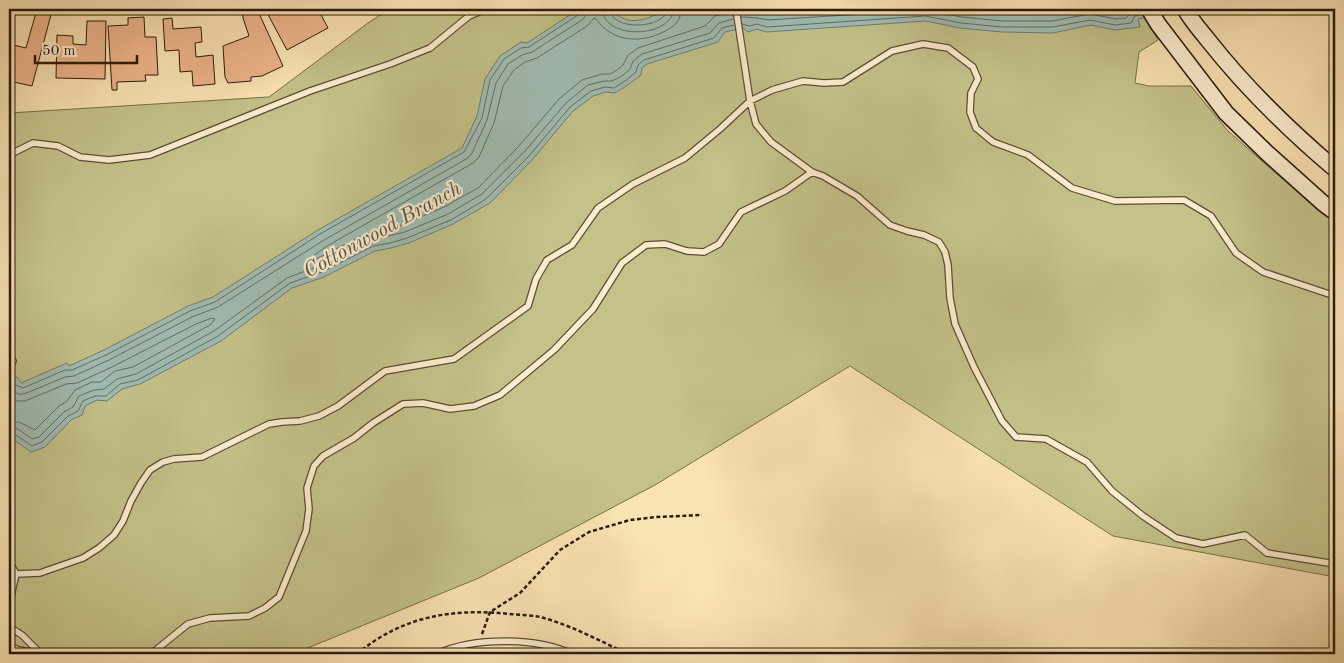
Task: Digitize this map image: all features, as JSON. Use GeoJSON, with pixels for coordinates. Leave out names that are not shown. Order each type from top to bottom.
{"type":"FeatureCollection","features":[{"type":"Feature","properties":{"kind":"main road"},"geometry":{"type":"LineString","coordinates":[[1149,9],[1158,24],[1226,113],[1266,152],[1335,212]]}},
{"type":"Feature","properties":{"kind":"main road"},"geometry":{"type":"LineString","coordinates":[[1186,10],[1220,56],[1300,139],[1335,169]]}},
{"type":"Feature","properties":{"kind":"lane"},"geometry":{"type":"LineString","coordinates":[[9,155],[33,143],[58,146],[80,157],[109,160],[150,155],[310,91],[390,64],[430,48],[469,16],[486,9]]}},
{"type":"Feature","properties":{"kind":"lane"},"geometry":{"type":"LineString","coordinates":[[736,9],[750,101],[756,124],[771,142],[812,172],[829,179],[857,196],[890,224],[939,242],[948,265],[950,298],[955,324],[974,367],[998,413],[1016,437],[1046,439],[1087,462],[1112,491],[1143,516],[1176,538],[1203,544],[1245,535],[1267,553],[1335,564]]}},
{"type":"Feature","properties":{"kind":"lane"},"geometry":{"type":"LineString","coordinates":[[16,574],[40,573],[83,558],[99,548],[114,535],[123,521],[131,501],[150,470],[163,462],[174,459],[202,457],[268,424],[300,421],[319,416],[338,406],[385,371],[454,359],[528,306],[536,279],[548,260],[572,245],[598,208],[633,184],[685,158],[750,101],[772,90],[803,81],[824,84],[843,82],[892,51],[923,44],[948,48],[973,67],[978,80],[971,93],[970,112],[976,128],[993,142],[1028,155],[1072,188],[1115,201],[1184,200],[1211,216],[1236,253],[1263,272],[1335,296]]}},
{"type":"Feature","properties":{"kind":"lane"},"geometry":{"type":"LineString","coordinates":[[150,654],[188,624],[210,618],[249,616],[279,597],[306,531],[309,509],[307,488],[314,466],[323,456],[354,438],[403,404],[423,403],[450,409],[474,406],[500,395],[554,350],[593,309],[622,263],[646,245],[665,244],[687,251],[704,252],[719,244],[741,212],[785,191],[812,172]]}},
{"type":"Feature","properties":{"kind":"lane"},"geometry":{"type":"LineString","coordinates":[[9,561],[16,574],[11,596],[10,631],[22,635],[40,654]]}},
{"type":"Feature","properties":{"kind":"lane"},"geometry":{"type":"LineString","coordinates":[[436,654],[479,642],[525,642],[563,650],[572,654]]}},
{"type":"Feature","properties":{"kind":"lane"},"geometry":{"type":"LineString","coordinates":[[9,646],[18,650],[40,654]]}},
{"type":"Feature","properties":{"kind":"path"},"geometry":{"type":"LineString","coordinates":[[479,642],[490,612],[520,592],[560,550],[589,532],[630,520],[702,515]]}},
{"type":"Feature","properties":{"kind":"path"},"geometry":{"type":"LineString","coordinates":[[357,654],[390,631],[413,622],[440,615],[475,612],[540,617],[589,635],[628,654]]}},
{"type":"Feature","properties":{"kind":"shaded area"},"geometry":{"type":"Polygon","coordinates":[[[389,9],[1139,9],[1158,40],[1139,52],[1135,83],[1149,86],[1191,86],[1228,131],[1321,213],[1335,222],[1335,577],[1113,536],[850,366],[655,485],[479,578],[293,654],[9,654],[9,113],[269,97],[389,9]]]}},
{"type":"Feature","properties":{"kind":"water","name":"Cottonwood Branch"},"geometry":{"type":"Polygon","coordinates":[[[579,9],[612,9],[624,19],[638,20],[645,19],[666,9],[1191,9],[1138,19],[1140,27],[1115,30],[1091,25],[1053,33],[1002,32],[960,28],[926,21],[766,32],[757,29],[748,32],[743,28],[725,32],[718,42],[647,64],[642,68],[641,75],[615,93],[606,92],[593,96],[573,111],[533,159],[490,203],[453,224],[409,243],[375,251],[324,277],[292,288],[221,341],[140,384],[122,389],[107,401],[97,400],[85,406],[82,415],[71,420],[45,447],[31,452],[14,440],[9,441],[9,376],[17,377],[21,383],[67,363],[69,366],[188,306],[213,297],[318,230],[462,148],[477,116],[485,79],[500,56],[521,42],[527,43],[579,9]]]}},
{"type":"Feature","properties":{"kind":"building"},"geometry":{"type":"Polygon","coordinates":[[[37,9],[52,11],[32,86],[9,81],[9,44],[26,48],[37,9]]]}},
{"type":"Feature","properties":{"kind":"building"},"geometry":{"type":"Polygon","coordinates":[[[257,9],[283,66],[262,76],[251,77],[251,81],[228,83],[225,77],[223,46],[249,36],[242,11],[257,9]]]}},
{"type":"Feature","properties":{"kind":"building"},"geometry":{"type":"Polygon","coordinates":[[[265,9],[318,9],[328,28],[287,50],[265,9]]]}},
{"type":"Feature","properties":{"kind":"building"},"geometry":{"type":"Polygon","coordinates":[[[144,17],[145,37],[156,37],[158,75],[145,75],[146,81],[117,82],[117,90],[112,90],[108,26],[128,25],[128,18],[144,17]]]}},
{"type":"Feature","properties":{"kind":"building"},"geometry":{"type":"Polygon","coordinates":[[[172,18],[173,29],[201,27],[202,42],[195,43],[196,57],[213,55],[215,84],[193,86],[192,71],[180,72],[179,50],[165,51],[163,19],[172,18]]]}},
{"type":"Feature","properties":{"kind":"building"},"geometry":{"type":"Polygon","coordinates":[[[87,21],[106,21],[105,79],[56,78],[57,35],[73,36],[73,44],[86,45],[87,21]]]}}]}
